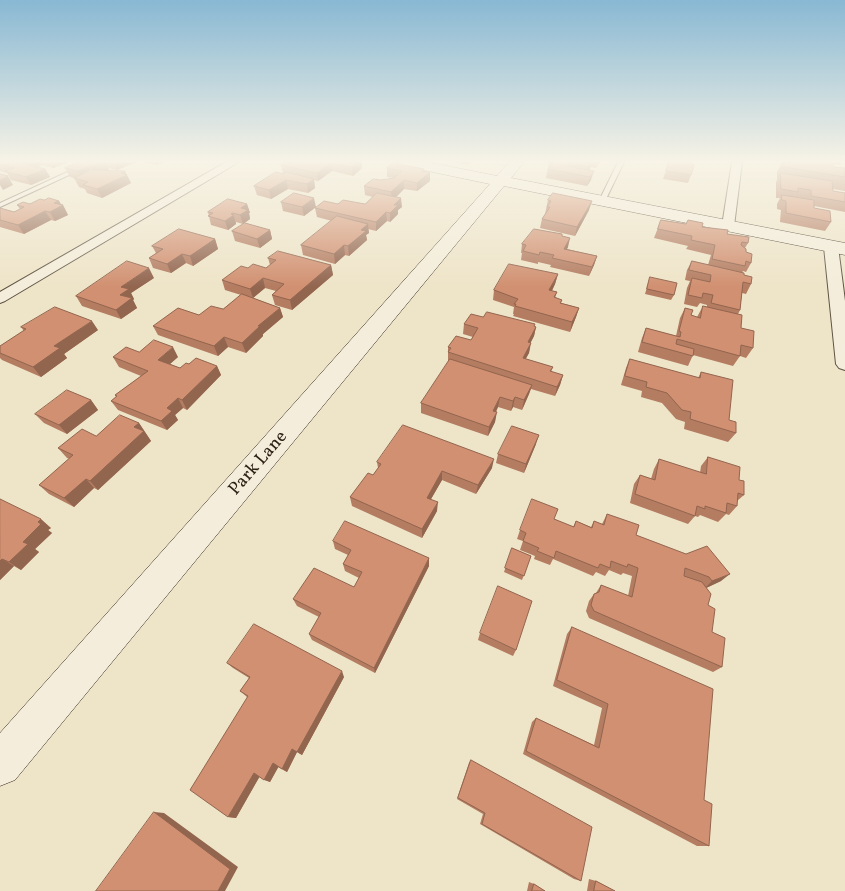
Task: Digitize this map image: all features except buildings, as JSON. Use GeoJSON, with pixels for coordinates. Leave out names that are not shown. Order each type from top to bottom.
{"type":"FeatureCollection","features":[{"type":"Feature","properties":{"kind":"street"},"geometry":{"type":"LineString","coordinates":[[0,298],[162,204]]}},
{"type":"Feature","properties":{"kind":"street","name":"Park Lane"},"geometry":{"type":"LineString","coordinates":[[0,765],[482,204]]}},
{"type":"Feature","properties":{"kind":"street"},"geometry":{"type":"LineString","coordinates":[[615,204],[838,248],[845,364]]}},
{"type":"Feature","properties":{"kind":"street"},"geometry":{"type":"LineString","coordinates":[[728,226],[731,204]]}}]}
